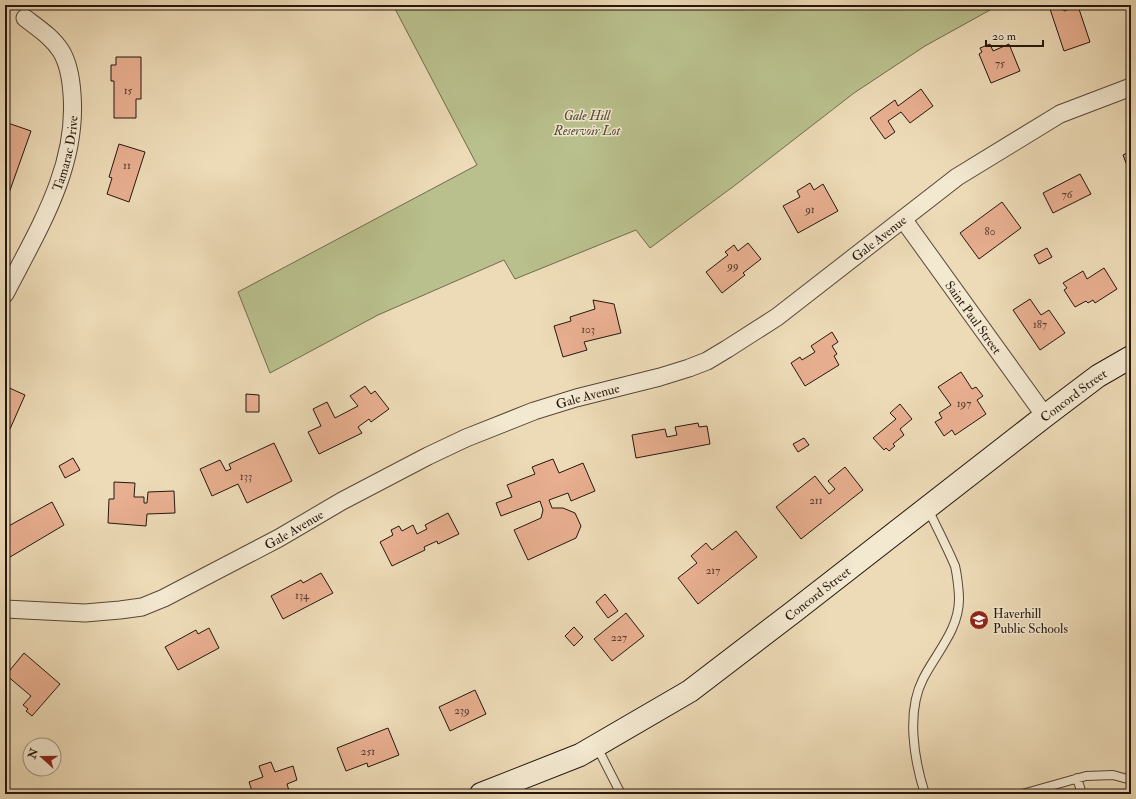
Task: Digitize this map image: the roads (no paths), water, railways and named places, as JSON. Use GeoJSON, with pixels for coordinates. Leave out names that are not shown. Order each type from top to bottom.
{"type":"FeatureCollection","features":[{"type":"Feature","properties":{"kind":"main road","name":"Concord Street"},"geometry":{"type":"LineString","coordinates":[[481,794],[580,755],[690,691],[1045,416],[1098,376],[1131,356]]}},
{"type":"Feature","properties":{"kind":"street","name":"Tamarac Drive"},"geometry":{"type":"LineString","coordinates":[[5,294],[48,209],[61,178],[70,147],[73,114],[70,77],[68,66],[62,52],[54,42],[25,18]]}},
{"type":"Feature","properties":{"kind":"street","name":"Gale Avenue"},"geometry":{"type":"LineString","coordinates":[[5,609],[85,613],[106,612],[142,607],[164,598],[279,538],[342,501],[466,438],[534,411],[576,398],[660,377],[689,368],[707,360],[726,350],[777,317],[957,178],[1060,114],[1131,87]]}},
{"type":"Feature","properties":{"kind":"street","name":"Saint Paul Street"},"geometry":{"type":"LineString","coordinates":[[903,219],[1045,416]]}},
{"type":"Feature","properties":{"kind":"lane"},"geometry":{"type":"LineString","coordinates":[[925,794],[918,774],[912,730],[915,704],[923,679],[941,650],[954,623],[959,600],[955,568],[928,508]]}},
{"type":"Feature","properties":{"kind":"lane"},"geometry":{"type":"LineString","coordinates":[[596,746],[621,794]]}},
{"type":"Feature","properties":{"kind":"lane"},"geometry":{"type":"LineString","coordinates":[[1024,794],[1086,776],[1113,775],[1131,780]]}},
{"type":"Feature","properties":{"kind":"lane"},"geometry":{"type":"LineString","coordinates":[[1077,778],[1082,794]]}},
{"type":"Feature","properties":{"kind":"place","name":"Haverhill Public Schools"},"geometry":{"type":"Point","coordinates":[979,620]}},
{"type":"Feature","properties":{"kind":"park label","name":"Gale Hill Reservoir Lot"},"geometry":{"type":"Point","coordinates":[587,122]}}]}
